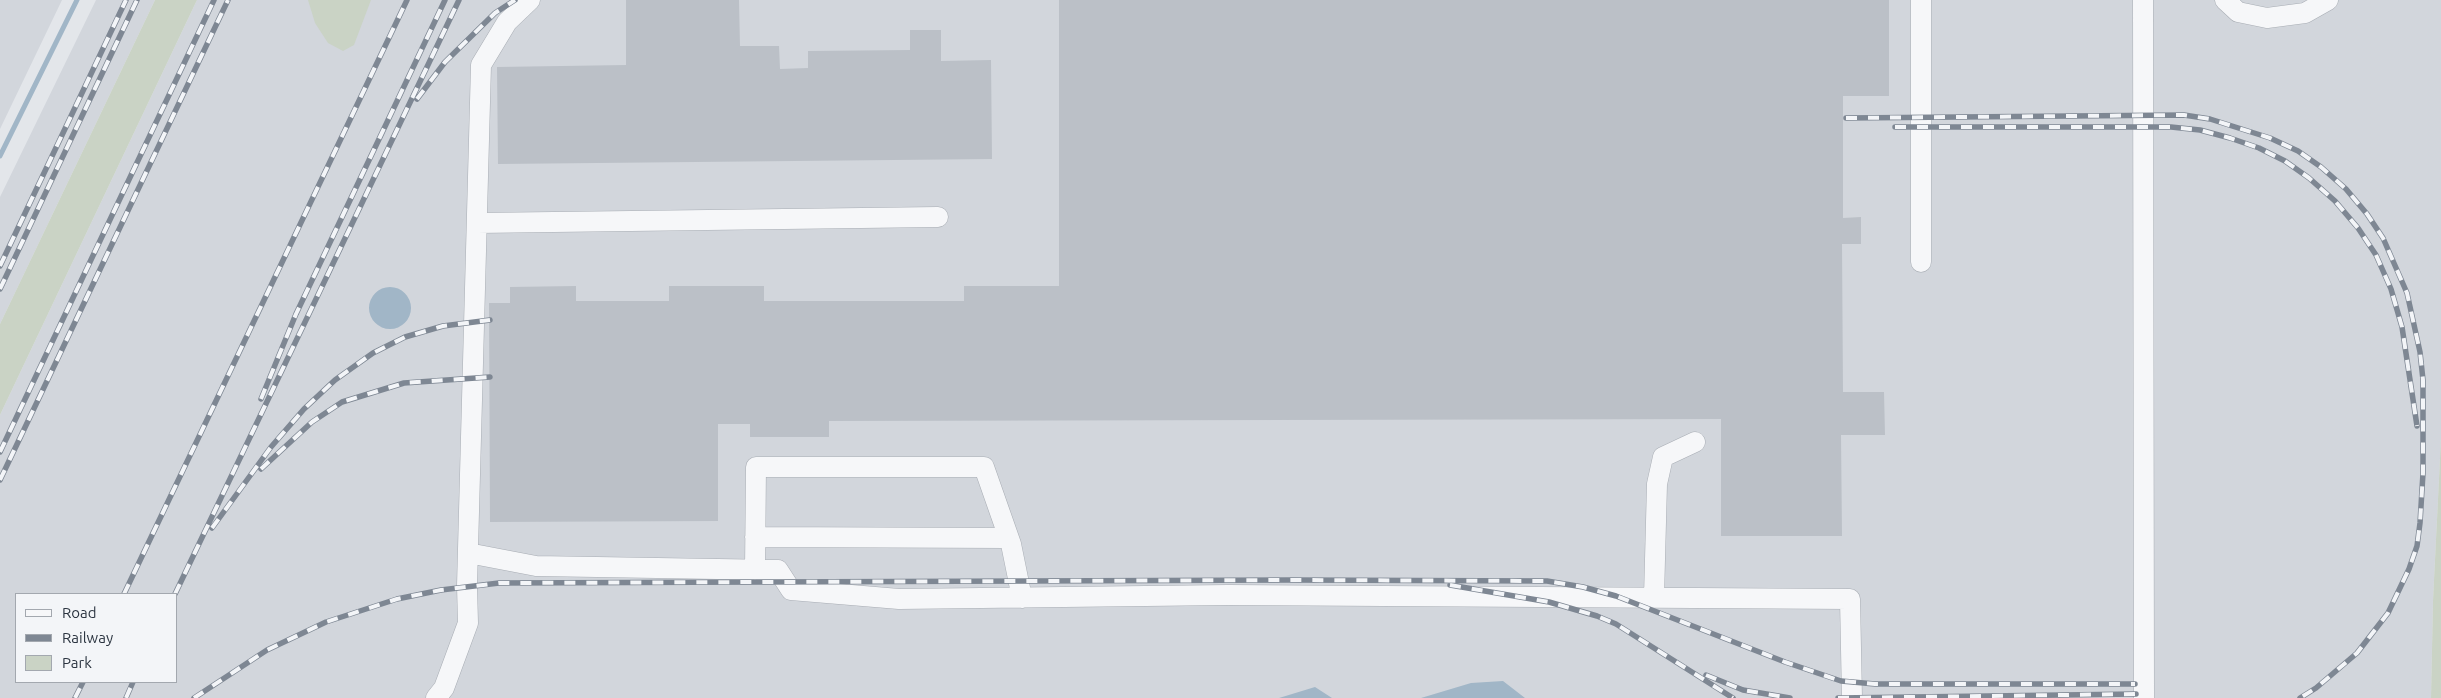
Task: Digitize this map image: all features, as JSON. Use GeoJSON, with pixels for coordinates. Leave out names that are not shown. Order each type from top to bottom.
{"type":"FeatureCollection","features":[{"type":"Feature","properties":{"kind":"lane"},"geometry":{"type":"LineString","coordinates":[[436,698],[444,688],[468,623],[468,553],[481,65],[507,22],[530,0]]}},
{"type":"Feature","properties":{"kind":"lane"},"geometry":{"type":"LineString","coordinates":[[1921,0],[1921,262]]}},
{"type":"Feature","properties":{"kind":"lane"},"geometry":{"type":"LineString","coordinates":[[2144,0],[2144,698]]}},
{"type":"Feature","properties":{"kind":"lane"},"geometry":{"type":"LineString","coordinates":[[2225,0],[2238,12],[2267,18],[2305,13],[2328,0]]}},
{"type":"Feature","properties":{"kind":"lane"},"geometry":{"type":"LineString","coordinates":[[477,223],[938,217]]}},
{"type":"Feature","properties":{"kind":"lane"},"geometry":{"type":"LineString","coordinates":[[1654,597],[1657,484],[1663,456],[1695,442]]}},
{"type":"Feature","properties":{"kind":"lane"},"geometry":{"type":"LineString","coordinates":[[755,570],[756,467],[984,467],[1008,538],[1022,598]]}},
{"type":"Feature","properties":{"kind":"lane"},"geometry":{"type":"LineString","coordinates":[[755,537],[1008,538]]}},
{"type":"Feature","properties":{"kind":"lane"},"geometry":{"type":"LineString","coordinates":[[468,553],[536,566],[778,570],[791,590],[900,600],[1228,595],[1850,599],[1852,698]]}},
{"type":"Feature","properties":{"kind":"shaded area"},"geometry":{"type":"Polygon","coordinates":[[[0,0],[62,0],[0,129],[0,0]]]}},
{"type":"Feature","properties":{"kind":"shaded area"},"geometry":{"type":"Polygon","coordinates":[[[96,0],[155,0],[0,324],[0,197],[96,0]]]}},
{"type":"Feature","properties":{"kind":"shaded area"},"geometry":{"type":"Polygon","coordinates":[[[197,0],[2441,0],[2441,438],[2433,600],[2431,698],[0,698],[0,415],[197,0]]]}},
{"type":"Feature","properties":{"kind":"green space"},"geometry":{"type":"Polygon","coordinates":[[[155,0],[197,0],[0,415],[0,324],[155,0]]]}},
{"type":"Feature","properties":{"kind":"green space"},"geometry":{"type":"Polygon","coordinates":[[[308,0],[371,0],[354,45],[343,51],[328,43],[315,23],[308,0]]]}},
{"type":"Feature","properties":{"kind":"green space"},"geometry":{"type":"Polygon","coordinates":[[[2441,438],[2441,698],[2431,698],[2433,600],[2441,438]]]}},
{"type":"Feature","properties":{"kind":"water"},"geometry":{"type":"Polygon","coordinates":[[[394,287],[402,290],[408,296],[411,308],[408,320],[402,326],[386,329],[378,326],[372,320],[369,304],[372,296],[378,290],[394,287]]]}},
{"type":"Feature","properties":{"kind":"water"},"geometry":{"type":"Polygon","coordinates":[[[1503,681],[1525,698],[1421,698],[1471,683],[1503,681]]]}},
{"type":"Feature","properties":{"kind":"water"},"geometry":{"type":"Polygon","coordinates":[[[1315,687],[1332,698],[1279,698],[1315,687]]]}},
{"type":"Feature","properties":{"kind":"building"},"geometry":{"type":"Polygon","coordinates":[[[626,0],[739,0],[740,46],[779,46],[780,69],[808,68],[808,51],[910,50],[910,30],[941,30],[941,61],[991,60],[992,159],[498,164],[497,67],[626,65],[626,0]]]}},
{"type":"Feature","properties":{"kind":"building"},"geometry":{"type":"Polygon","coordinates":[[[1059,0],[1889,0],[1889,96],[1843,96],[1843,218],[1861,217],[1861,244],[1842,244],[1843,392],[1884,392],[1885,435],[1841,435],[1842,536],[1721,536],[1721,419],[829,421],[829,437],[750,437],[750,424],[718,424],[718,521],[490,522],[489,303],[510,303],[510,287],[576,286],[576,301],[669,301],[669,286],[764,286],[764,301],[964,301],[964,286],[1059,286],[1059,0]]]}},
{"type":"Feature","properties":{"kind":"waterway"},"geometry":{"type":"LineString","coordinates":[[0,156],[77,0]]}},
{"type":"Feature","properties":{"kind":"railway"},"geometry":{"type":"LineString","coordinates":[[0,266],[126,0]]}},
{"type":"Feature","properties":{"kind":"railway"},"geometry":{"type":"LineString","coordinates":[[0,289],[137,0]]}},
{"type":"Feature","properties":{"kind":"railway"},"geometry":{"type":"LineString","coordinates":[[0,452],[214,0]]}},
{"type":"Feature","properties":{"kind":"railway"},"geometry":{"type":"LineString","coordinates":[[0,480],[228,0]]}},
{"type":"Feature","properties":{"kind":"railway"},"geometry":{"type":"LineString","coordinates":[[124,593],[407,0]]}},
{"type":"Feature","properties":{"kind":"railway"},"geometry":{"type":"LineString","coordinates":[[261,399],[296,314],[445,0]]}},
{"type":"Feature","properties":{"kind":"railway"},"geometry":{"type":"LineString","coordinates":[[175,593],[459,0]]}},
{"type":"Feature","properties":{"kind":"railway"},"geometry":{"type":"LineString","coordinates":[[417,99],[445,62],[495,13],[515,0]]}},
{"type":"Feature","properties":{"kind":"railway"},"geometry":{"type":"LineString","coordinates":[[1846,118],[2184,115],[2210,119],[2270,138],[2298,151],[2321,167],[2346,189],[2367,214],[2383,238],[2407,293],[2420,352],[2423,380],[2423,473],[2417,546],[2409,569],[2388,613],[2357,653],[2316,688],[2300,698]]}},
{"type":"Feature","properties":{"kind":"railway"},"geometry":{"type":"LineString","coordinates":[[1895,127],[2171,127],[2200,130],[2230,138],[2259,148],[2285,161],[2309,178],[2335,201],[2358,228],[2376,255],[2391,289],[2402,327],[2417,426]]}},
{"type":"Feature","properties":{"kind":"railway"},"geometry":{"type":"LineString","coordinates":[[212,528],[271,447],[304,409],[335,380],[373,353],[405,337],[443,326],[490,320]]}},
{"type":"Feature","properties":{"kind":"railway"},"geometry":{"type":"LineString","coordinates":[[261,469],[312,422],[342,402],[404,383],[490,377]]}},
{"type":"Feature","properties":{"kind":"railway"},"geometry":{"type":"LineString","coordinates":[[194,698],[267,650],[326,622],[397,599],[441,590],[499,583],[1547,581],[1583,587],[1616,596],[1785,662],[1841,681],[1875,684],[2135,684]]}},
{"type":"Feature","properties":{"kind":"railway"},"geometry":{"type":"LineString","coordinates":[[1450,585],[1549,602],[1597,616],[1616,624],[1733,698]]}},
{"type":"Feature","properties":{"kind":"railway"},"geometry":{"type":"LineString","coordinates":[[1706,675],[1743,690],[1790,698]]}},
{"type":"Feature","properties":{"kind":"railway"},"geometry":{"type":"LineString","coordinates":[[75,698],[82,683]]}},
{"type":"Feature","properties":{"kind":"railway"},"geometry":{"type":"LineString","coordinates":[[126,698],[133,683]]}},
{"type":"Feature","properties":{"kind":"railway"},"geometry":{"type":"LineString","coordinates":[[1838,698],[2136,694]]}}]}
